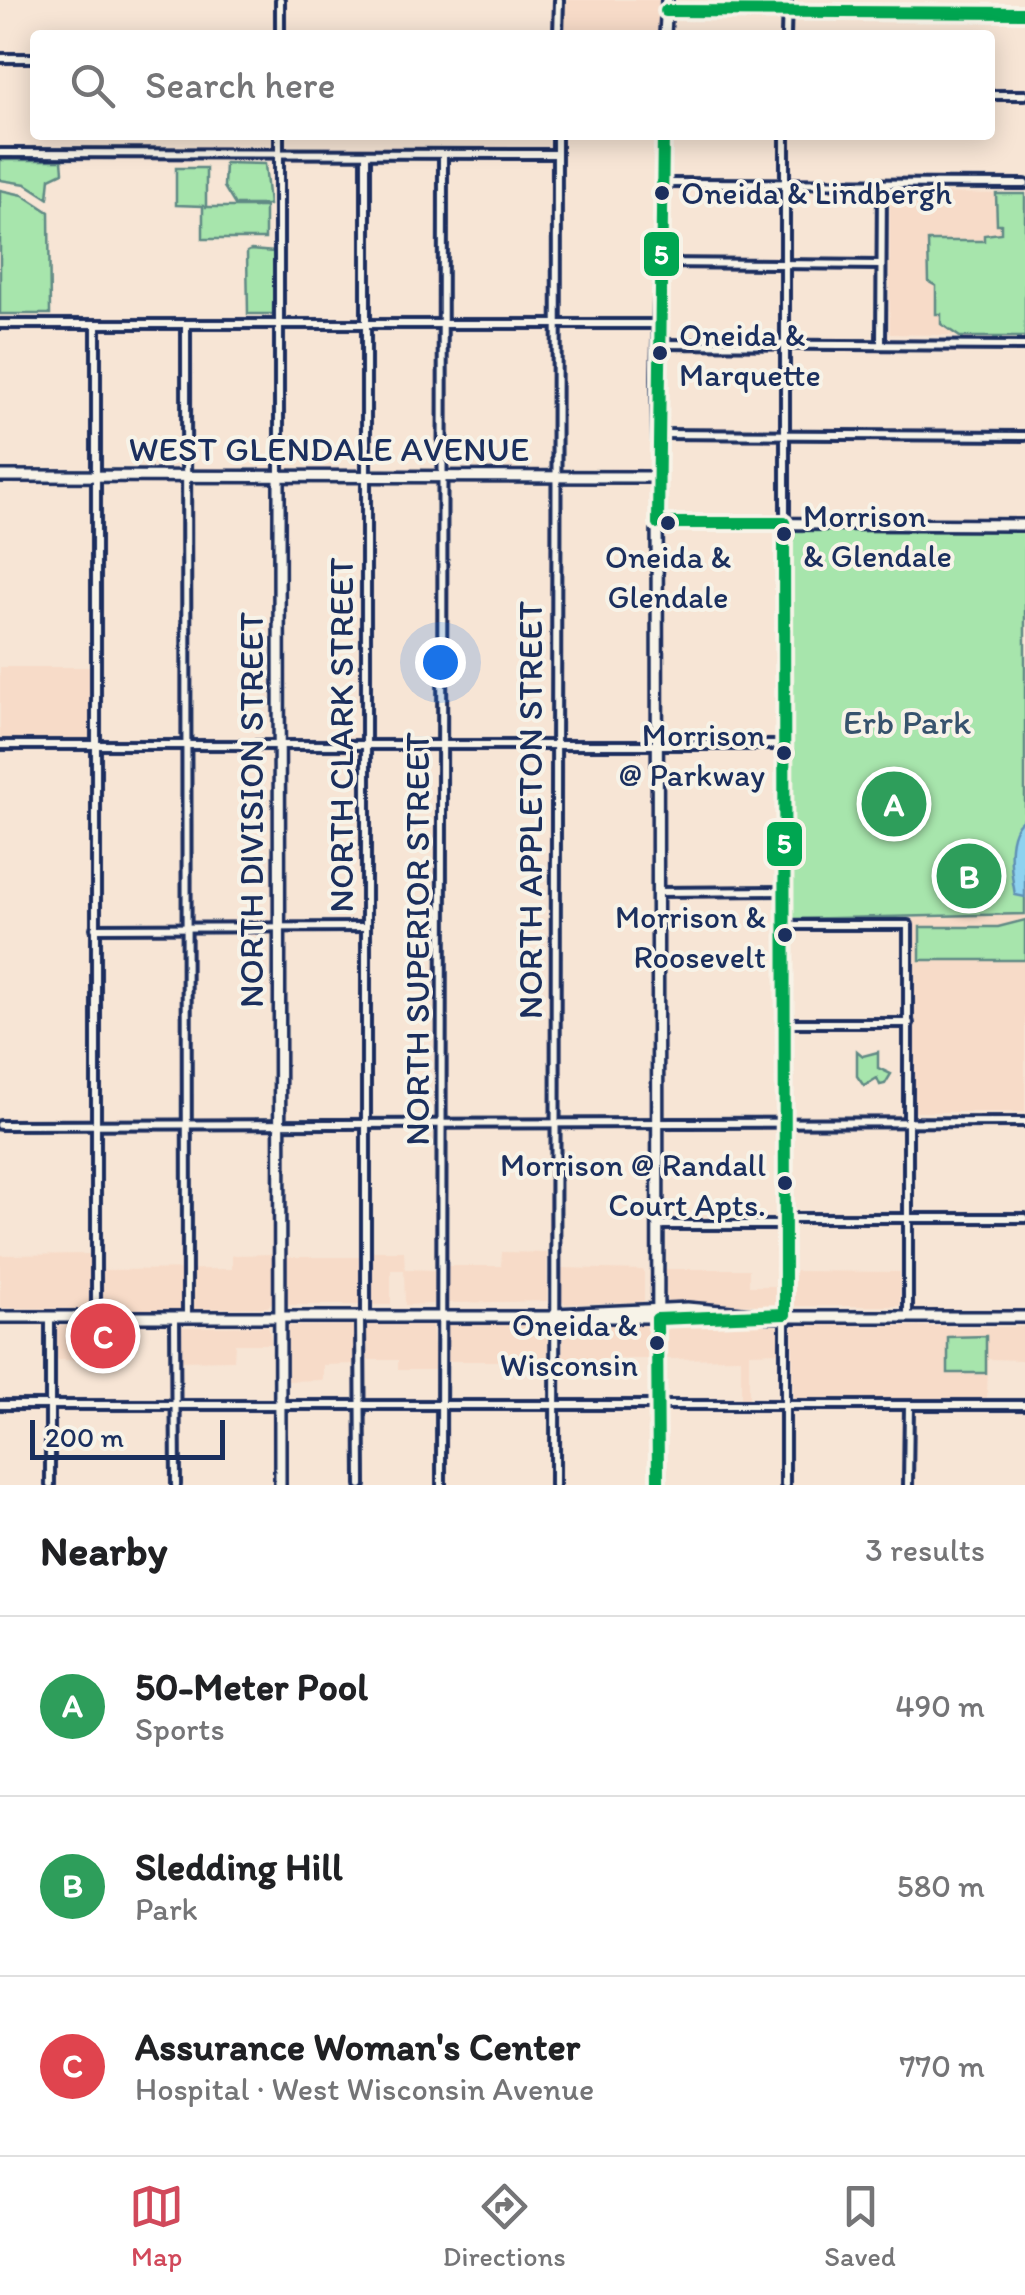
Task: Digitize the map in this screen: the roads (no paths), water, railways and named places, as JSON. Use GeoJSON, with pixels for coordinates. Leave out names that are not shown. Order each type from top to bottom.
{"type":"FeatureCollection","features":[{"type":"Feature","properties":{"kind":"main road"},"geometry":{"type":"LineString","coordinates":[[658,1485],[657,434],[663,140]]}},
{"type":"Feature","properties":{"kind":"main road","name":"WEST GLENDALE AVENUE"},"geometry":{"type":"LineString","coordinates":[[0,476],[658,477]]}},
{"type":"Feature","properties":{"kind":"main road","name":"NORTH DIVISION STREET"},"geometry":{"type":"LineString","coordinates":[[279,476],[280,1485]]}},
{"type":"Feature","properties":{"kind":"main road"},"geometry":{"type":"LineString","coordinates":[[658,524],[1025,524]]}},
{"type":"Feature","properties":{"kind":"main road"},"geometry":{"type":"LineString","coordinates":[[0,1317],[1025,1317]]}},
{"type":"Feature","properties":{"kind":"street"},"geometry":{"type":"LineString","coordinates":[[280,0],[280,30]]}},
{"type":"Feature","properties":{"kind":"street"},"geometry":{"type":"LineString","coordinates":[[558,30],[559,0]]}},
{"type":"Feature","properties":{"kind":"street"},"geometry":{"type":"LineString","coordinates":[[786,30],[787,0]]}},
{"type":"Feature","properties":{"kind":"street"},"geometry":{"type":"LineString","coordinates":[[666,6],[786,12],[1025,13]]}},
{"type":"Feature","properties":{"kind":"street"},"geometry":{"type":"LineString","coordinates":[[0,58],[30,58]]}},
{"type":"Feature","properties":{"kind":"street"},"geometry":{"type":"LineString","coordinates":[[995,95],[1025,95]]}},
{"type":"Feature","properties":{"kind":"street","name":"NORTH DIVISION STREET"},"geometry":{"type":"LineString","coordinates":[[279,140],[279,476]]}},
{"type":"Feature","properties":{"kind":"street","name":"NORTH APPLETON STREET"},"geometry":{"type":"LineString","coordinates":[[555,1485],[557,140]]}},
{"type":"Feature","properties":{"kind":"street"},"geometry":{"type":"LineString","coordinates":[[785,140],[785,1485]]}},
{"type":"Feature","properties":{"kind":"street"},"geometry":{"type":"LineString","coordinates":[[0,153],[556,154]]}},
{"type":"Feature","properties":{"kind":"street","name":"NORTH CLARK STREET"},"geometry":{"type":"LineString","coordinates":[[360,1485],[368,1123],[366,154]]}},
{"type":"Feature","properties":{"kind":"street","name":"NORTH SUPERIOR STREET"},"geometry":{"type":"LineString","coordinates":[[442,1485],[443,154]]}},
{"type":"Feature","properties":{"kind":"street"},"geometry":{"type":"LineString","coordinates":[[662,183],[1025,184]]}},
{"type":"Feature","properties":{"kind":"street"},"geometry":{"type":"LineString","coordinates":[[881,344],[882,184]]}},
{"type":"Feature","properties":{"kind":"street"},"geometry":{"type":"LineString","coordinates":[[660,263],[882,265]]}},
{"type":"Feature","properties":{"kind":"street"},"geometry":{"type":"LineString","coordinates":[[0,324],[658,324]]}},
{"type":"Feature","properties":{"kind":"street"},"geometry":{"type":"LineString","coordinates":[[96,324],[96,1316]]}},
{"type":"Feature","properties":{"kind":"street"},"geometry":{"type":"LineString","coordinates":[[186,324],[187,1316]]}},
{"type":"Feature","properties":{"kind":"street"},"geometry":{"type":"LineString","coordinates":[[658,344],[1025,346]]}},
{"type":"Feature","properties":{"kind":"street"},"geometry":{"type":"LineString","coordinates":[[657,434],[1025,436]]}},
{"type":"Feature","properties":{"kind":"street"},"geometry":{"type":"LineString","coordinates":[[0,745],[784,745]]}},
{"type":"Feature","properties":{"kind":"street"},"geometry":{"type":"LineString","coordinates":[[658,892],[784,892]]}},
{"type":"Feature","properties":{"kind":"street"},"geometry":{"type":"LineString","coordinates":[[784,925],[908,925],[908,1315]]}},
{"type":"Feature","properties":{"kind":"street"},"geometry":{"type":"LineString","coordinates":[[96,928],[365,927]]}},
{"type":"Feature","properties":{"kind":"street"},"geometry":{"type":"LineString","coordinates":[[784,1023],[909,1022]]}},
{"type":"Feature","properties":{"kind":"street"},"geometry":{"type":"LineString","coordinates":[[0,1124],[1025,1122]]}},
{"type":"Feature","properties":{"kind":"street"},"geometry":{"type":"LineString","coordinates":[[658,1225],[1025,1218]]}},
{"type":"Feature","properties":{"kind":"street"},"geometry":{"type":"LineString","coordinates":[[50,1316],[50,1485]]}},
{"type":"Feature","properties":{"kind":"street"},"geometry":{"type":"LineString","coordinates":[[175,1316],[176,1485]]}},
{"type":"Feature","properties":{"kind":"street"},"geometry":{"type":"LineString","coordinates":[[0,1404],[1025,1404]]}},
{"type":"Feature","properties":{"kind":"street"},"geometry":{"type":"LineString","coordinates":[[908,1485],[909,1405]]}},
{"type":"Feature","properties":{"kind":"water"},"geometry":{"type":"Polygon","coordinates":[[[898,778],[915,787],[889,830],[873,821],[898,778]]]}},
{"type":"Feature","properties":{"kind":"water"},"geometry":{"type":"Polygon","coordinates":[[[1025,818],[1025,897],[1015,895],[1011,853],[1014,832],[1025,818]]]}},
{"type":"Feature","properties":{"kind":"place","name":"Oneida & Lindbergh"},"geometry":{"type":"Point","coordinates":[662,193]}},
{"type":"Feature","properties":{"kind":"place","name":"Oneida & Marquette"},"geometry":{"type":"Point","coordinates":[660,353]}},
{"type":"Feature","properties":{"kind":"place","name":"Oneida & Glendale"},"geometry":{"type":"Point","coordinates":[668,523]}},
{"type":"Feature","properties":{"kind":"place","name":"Morrison & Glendale"},"geometry":{"type":"Point","coordinates":[784,534]}},
{"type":"Feature","properties":{"kind":"place","name":"Morrison @ Parkway"},"geometry":{"type":"Point","coordinates":[784,753]}},
{"type":"Feature","properties":{"kind":"place","name":"50-Meter Pool"},"geometry":{"type":"Point","coordinates":[894,804]}},
{"type":"Feature","properties":{"kind":"place","name":"Sledding Hill"},"geometry":{"type":"Point","coordinates":[969,876]}},
{"type":"Feature","properties":{"kind":"place","name":"Morrison & Roosevelt"},"geometry":{"type":"Point","coordinates":[785,935]}},
{"type":"Feature","properties":{"kind":"place","name":"Morrison @ Randall Court Apts."},"geometry":{"type":"Point","coordinates":[785,1183]}},
{"type":"Feature","properties":{"kind":"place","name":"Assurance Woman's Center"},"geometry":{"type":"Point","coordinates":[103,1336]}},
{"type":"Feature","properties":{"kind":"place","name":"Oneida & Wisconsin"},"geometry":{"type":"Point","coordinates":[657,1343]}},
{"type":"Feature","properties":{"kind":"park label","name":"Erb Park"},"geometry":{"type":"Point","coordinates":[907,722]}}]}
